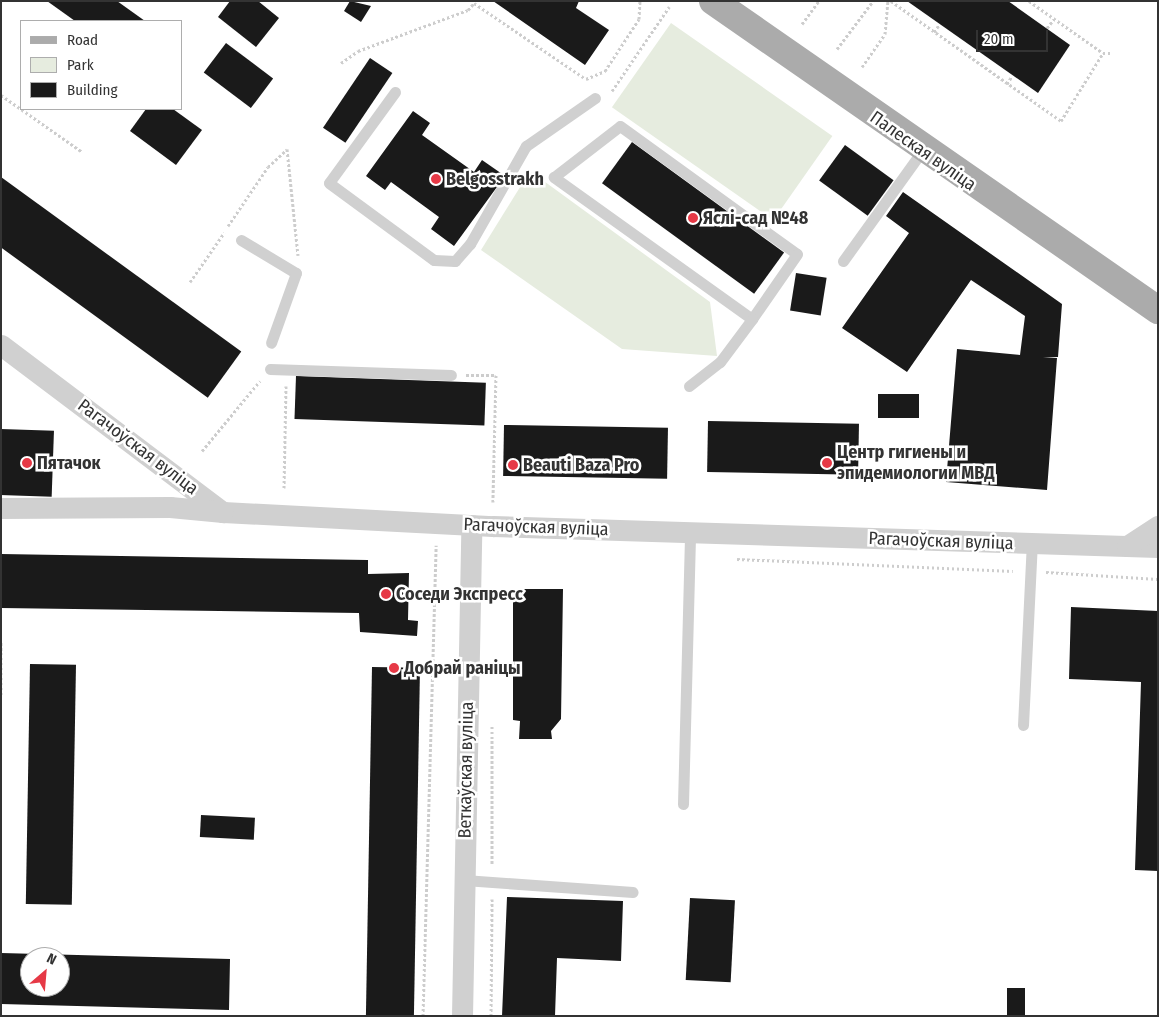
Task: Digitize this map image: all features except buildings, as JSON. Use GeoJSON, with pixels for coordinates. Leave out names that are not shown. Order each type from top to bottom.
{"type":"FeatureCollection","features":[{"type":"Feature","properties":{"kind":"main road","name":"Палеская вуліца"},"geometry":{"type":"LineString","coordinates":[[712,1],[922,151],[1150,303],[1158,320]]}},
{"type":"Feature","properties":{"kind":"street","name":"Рагачоўская вуліца"},"geometry":{"type":"LineString","coordinates":[[3,349],[224,512],[471,525],[1158,547]]}},
{"type":"Feature","properties":{"kind":"street"},"geometry":{"type":"LineString","coordinates":[[1,508],[170,507],[224,512]]}},
{"type":"Feature","properties":{"kind":"street","name":"Веткаўская вуліца"},"geometry":{"type":"LineString","coordinates":[[462,1016],[471,525]]}},
{"type":"Feature","properties":{"kind":"street"},"geometry":{"type":"LineString","coordinates":[[1127,546],[1158,526]]}},
{"type":"Feature","properties":{"kind":"lane"},"geometry":{"type":"LineString","coordinates":[[395,92],[330,183],[434,260],[455,261],[470,244],[526,146],[595,98]]}},
{"type":"Feature","properties":{"kind":"lane"},"geometry":{"type":"LineString","coordinates":[[689,386],[720,362],[752,319],[797,254],[620,126],[554,177],[752,319]]}},
{"type":"Feature","properties":{"kind":"lane"},"geometry":{"type":"LineString","coordinates":[[843,261],[922,151]]}},
{"type":"Feature","properties":{"kind":"lane"},"geometry":{"type":"LineString","coordinates":[[241,240],[296,273],[271,343]]}},
{"type":"Feature","properties":{"kind":"lane"},"geometry":{"type":"LineString","coordinates":[[270,369],[451,375]]}},
{"type":"Feature","properties":{"kind":"lane"},"geometry":{"type":"LineString","coordinates":[[683,804],[690,533]]}},
{"type":"Feature","properties":{"kind":"lane"},"geometry":{"type":"LineString","coordinates":[[1024,725],[1032,544]]}},
{"type":"Feature","properties":{"kind":"lane"},"geometry":{"type":"LineString","coordinates":[[464,880],[633,892]]}},
{"type":"Feature","properties":{"kind":"path"},"geometry":{"type":"LineString","coordinates":[[341,63],[358,51],[468,10],[474,3],[586,79],[605,71],[639,19],[640,1]]}},
{"type":"Feature","properties":{"kind":"path"},"geometry":{"type":"LineString","coordinates":[[802,24],[819,1]]}},
{"type":"Feature","properties":{"kind":"path"},"geometry":{"type":"LineString","coordinates":[[837,49],[873,1]]}},
{"type":"Feature","properties":{"kind":"path"},"geometry":{"type":"LineString","coordinates":[[862,67],[886,34],[890,1],[1061,121],[1103,53]]}},
{"type":"Feature","properties":{"kind":"path"},"geometry":{"type":"LineString","coordinates":[[1029,1],[1103,53],[1112,53]]}},
{"type":"Feature","properties":{"kind":"path"},"geometry":{"type":"LineString","coordinates":[[610,93],[669,7]]}},
{"type":"Feature","properties":{"kind":"path"},"geometry":{"type":"LineString","coordinates":[[1047,28],[1054,19]]}},
{"type":"Feature","properties":{"kind":"path"},"geometry":{"type":"LineString","coordinates":[[934,32],[939,25]]}},
{"type":"Feature","properties":{"kind":"path"},"geometry":{"type":"LineString","coordinates":[[1007,84],[1012,76]]}},
{"type":"Feature","properties":{"kind":"path"},"geometry":{"type":"LineString","coordinates":[[1,95],[20,108]]}},
{"type":"Feature","properties":{"kind":"path"},"geometry":{"type":"LineString","coordinates":[[22,110],[81,151]]}},
{"type":"Feature","properties":{"kind":"path"},"geometry":{"type":"LineString","coordinates":[[190,282],[268,167],[287,149],[299,251],[296,273]]}},
{"type":"Feature","properties":{"kind":"path"},"geometry":{"type":"LineString","coordinates":[[202,451],[270,369]]}},
{"type":"Feature","properties":{"kind":"path"},"geometry":{"type":"LineString","coordinates":[[284,488],[287,370]]}},
{"type":"Feature","properties":{"kind":"path"},"geometry":{"type":"LineString","coordinates":[[451,375],[496,375],[493,502]]}},
{"type":"Feature","properties":{"kind":"path"},"geometry":{"type":"LineString","coordinates":[[422,1016],[436,544]]}},
{"type":"Feature","properties":{"kind":"path"},"geometry":{"type":"LineString","coordinates":[[690,556],[1030,571],[1158,579]]}},
{"type":"Feature","properties":{"kind":"path"},"geometry":{"type":"LineString","coordinates":[[1,641],[1,695]]}},
{"type":"Feature","properties":{"kind":"path"},"geometry":{"type":"LineString","coordinates":[[491,1016],[492,717]]}},
{"type":"Feature","properties":{"kind":"green space"},"geometry":{"type":"Polygon","coordinates":[[[671,23],[832,136],[773,220],[612,107],[671,23]]]}},
{"type":"Feature","properties":{"kind":"green space"},"geometry":{"type":"Polygon","coordinates":[[[530,171],[710,302],[717,356],[622,349],[481,250],[530,171]]]}},
{"type":"Feature","properties":{"kind":"place","name":"Belgosstrakh"},"geometry":{"type":"Point","coordinates":[436,179]}},
{"type":"Feature","properties":{"kind":"place","name":"Яслі-сад №48"},"geometry":{"type":"Point","coordinates":[693,218]}},
{"type":"Feature","properties":{"kind":"place","name":"Пятачок"},"geometry":{"type":"Point","coordinates":[27,463]}},
{"type":"Feature","properties":{"kind":"place","name":"Центр гигиены и эпидемиологии МВД"},"geometry":{"type":"Point","coordinates":[827,463]}},
{"type":"Feature","properties":{"kind":"place","name":"Beauti Baza Pro"},"geometry":{"type":"Point","coordinates":[513,465]}},
{"type":"Feature","properties":{"kind":"place","name":"Соседи Экспресс"},"geometry":{"type":"Point","coordinates":[386,594]}},
{"type":"Feature","properties":{"kind":"place","name":"Добрай раніцы"},"geometry":{"type":"Point","coordinates":[394,668]}}]}
